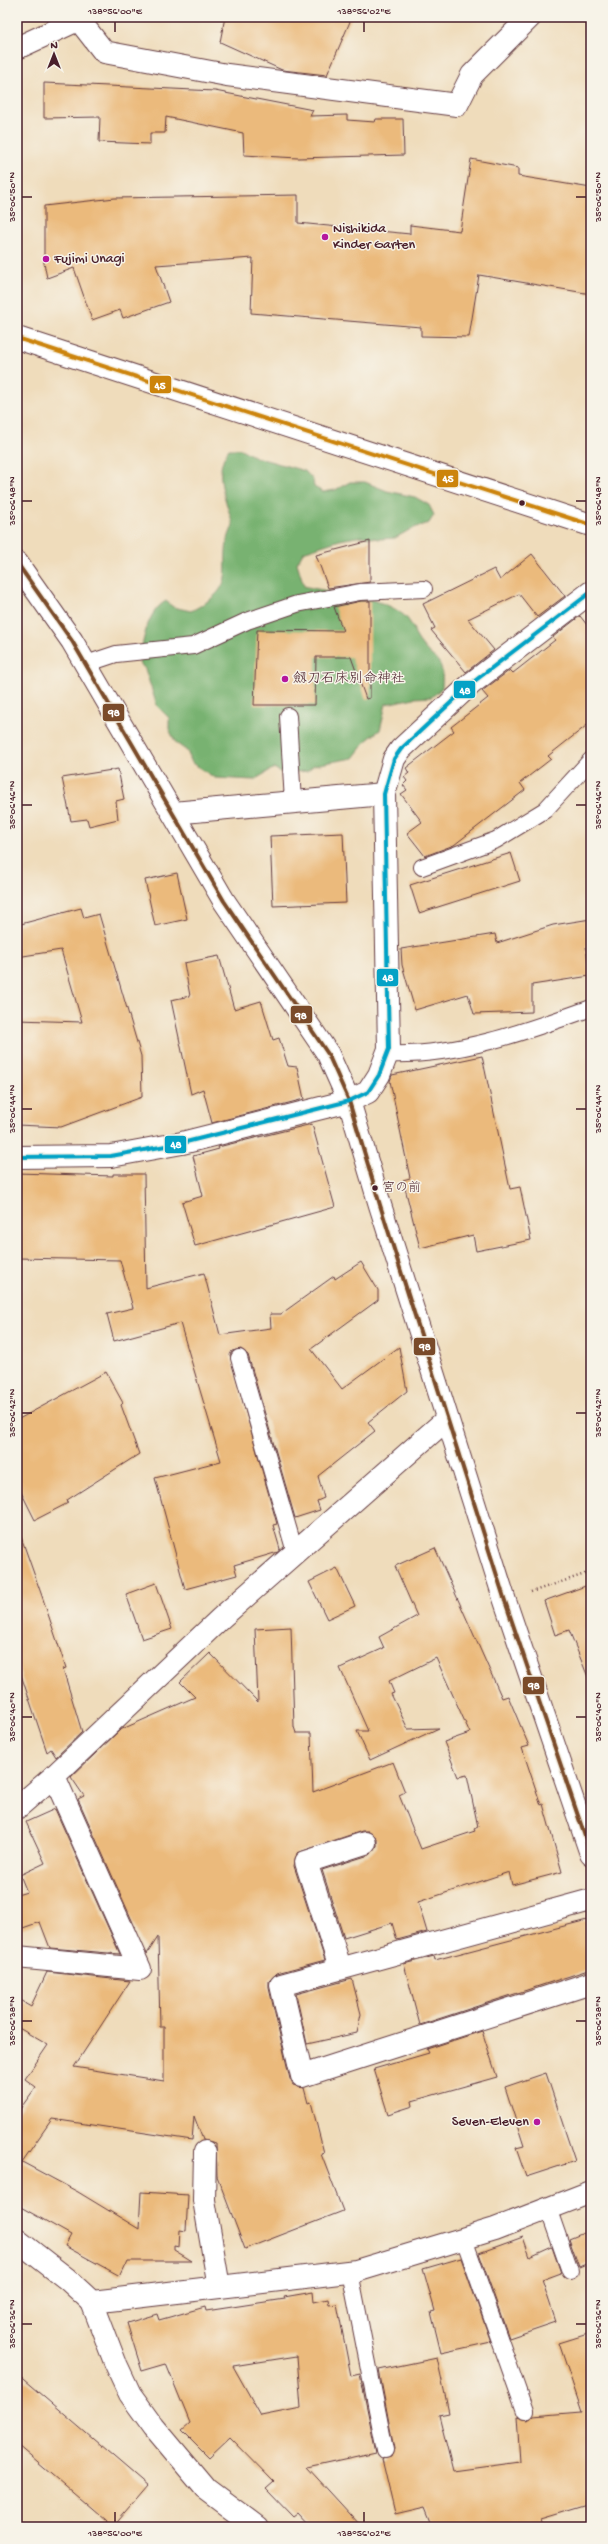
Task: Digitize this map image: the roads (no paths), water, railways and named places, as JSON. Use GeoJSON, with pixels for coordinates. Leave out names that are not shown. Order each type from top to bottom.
{"type":"FeatureCollection","features":[{"type":"Feature","properties":{"kind":"street"},"geometry":{"type":"LineString","coordinates":[[17,48],[82,18],[104,52],[227,75],[457,105],[472,75],[530,17]]}},
{"type":"Feature","properties":{"kind":"street"},"geometry":{"type":"LineString","coordinates":[[17,338],[591,525]]}},
{"type":"Feature","properties":{"kind":"street"},"geometry":{"type":"LineString","coordinates":[[17,563],[86,664],[224,901],[328,1054],[349,1101],[446,1419],[504,1601],[591,1854]]}},
{"type":"Feature","properties":{"kind":"street"},"geometry":{"type":"LineString","coordinates":[[17,1157],[111,1156],[182,1143],[349,1101],[368,1092],[379,1074],[387,1054],[390,1032],[384,794],[394,760],[401,749],[472,683],[591,592]]}},
{"type":"Feature","properties":{"kind":"street"},"geometry":{"type":"LineString","coordinates":[[173,812],[384,794]]}},
{"type":"Feature","properties":{"kind":"street"},"geometry":{"type":"LineString","coordinates":[[17,1808],[54,1776],[221,1618],[446,1419]]}},
{"type":"Feature","properties":{"kind":"street"},"geometry":{"type":"LineString","coordinates":[[17,1957],[140,1969],[54,1776]]}},
{"type":"Feature","properties":{"kind":"street"},"geometry":{"type":"LineString","coordinates":[[340,1967],[306,1862],[365,1843]]}},
{"type":"Feature","properties":{"kind":"street"},"geometry":{"type":"LineString","coordinates":[[591,1900],[340,1967],[281,1985],[302,2076],[591,1983]]}},
{"type":"Feature","properties":{"kind":"street"},"geometry":{"type":"LineString","coordinates":[[205,2152],[204,2200],[219,2287]]}},
{"type":"Feature","properties":{"kind":"street"},"geometry":{"type":"LineString","coordinates":[[92,2302],[350,2272],[464,2238],[591,2192]]}},
{"type":"Feature","properties":{"kind":"street"},"geometry":{"type":"LineString","coordinates":[[17,2240],[67,2279],[92,2302],[115,2362],[130,2394],[154,2427],[206,2488],[257,2527]]}},
{"type":"Feature","properties":{"kind":"lane"},"geometry":{"type":"LineString","coordinates":[[86,664],[116,654],[194,646],[246,621],[297,604],[360,592],[424,589]]}},
{"type":"Feature","properties":{"kind":"lane"},"geometry":{"type":"LineString","coordinates":[[288,716],[293,802]]}},
{"type":"Feature","properties":{"kind":"lane"},"geometry":{"type":"LineString","coordinates":[[422,867],[496,840],[544,810],[591,760]]}},
{"type":"Feature","properties":{"kind":"lane"},"geometry":{"type":"LineString","coordinates":[[387,1054],[424,1053],[508,1037],[591,1008]]}},
{"type":"Feature","properties":{"kind":"lane"},"geometry":{"type":"LineString","coordinates":[[239,1358],[295,1552]]}},
{"type":"Feature","properties":{"kind":"lane"},"geometry":{"type":"LineString","coordinates":[[548,2208],[570,2271]]}},
{"type":"Feature","properties":{"kind":"lane"},"geometry":{"type":"LineString","coordinates":[[464,2238],[525,2411]]}},
{"type":"Feature","properties":{"kind":"lane"},"geometry":{"type":"LineString","coordinates":[[350,2272],[385,2450]]}},
{"type":"Feature","properties":{"kind":"place","name":"Nishikida Kinder Garten"},"geometry":{"type":"Point","coordinates":[325,237]}},
{"type":"Feature","properties":{"kind":"place","name":"Fujimi Unagi"},"geometry":{"type":"Point","coordinates":[46,259]}},
{"type":"Feature","properties":{"kind":"place","name":"劔刀石床別命神社"},"geometry":{"type":"Point","coordinates":[285,679]}},
{"type":"Feature","properties":{"kind":"place","name":"宮の前"},"geometry":{"type":"Point","coordinates":[375,1188]}},
{"type":"Feature","properties":{"kind":"place","name":"Seven-Eleven"},"geometry":{"type":"Point","coordinates":[537,2122]}}]}
